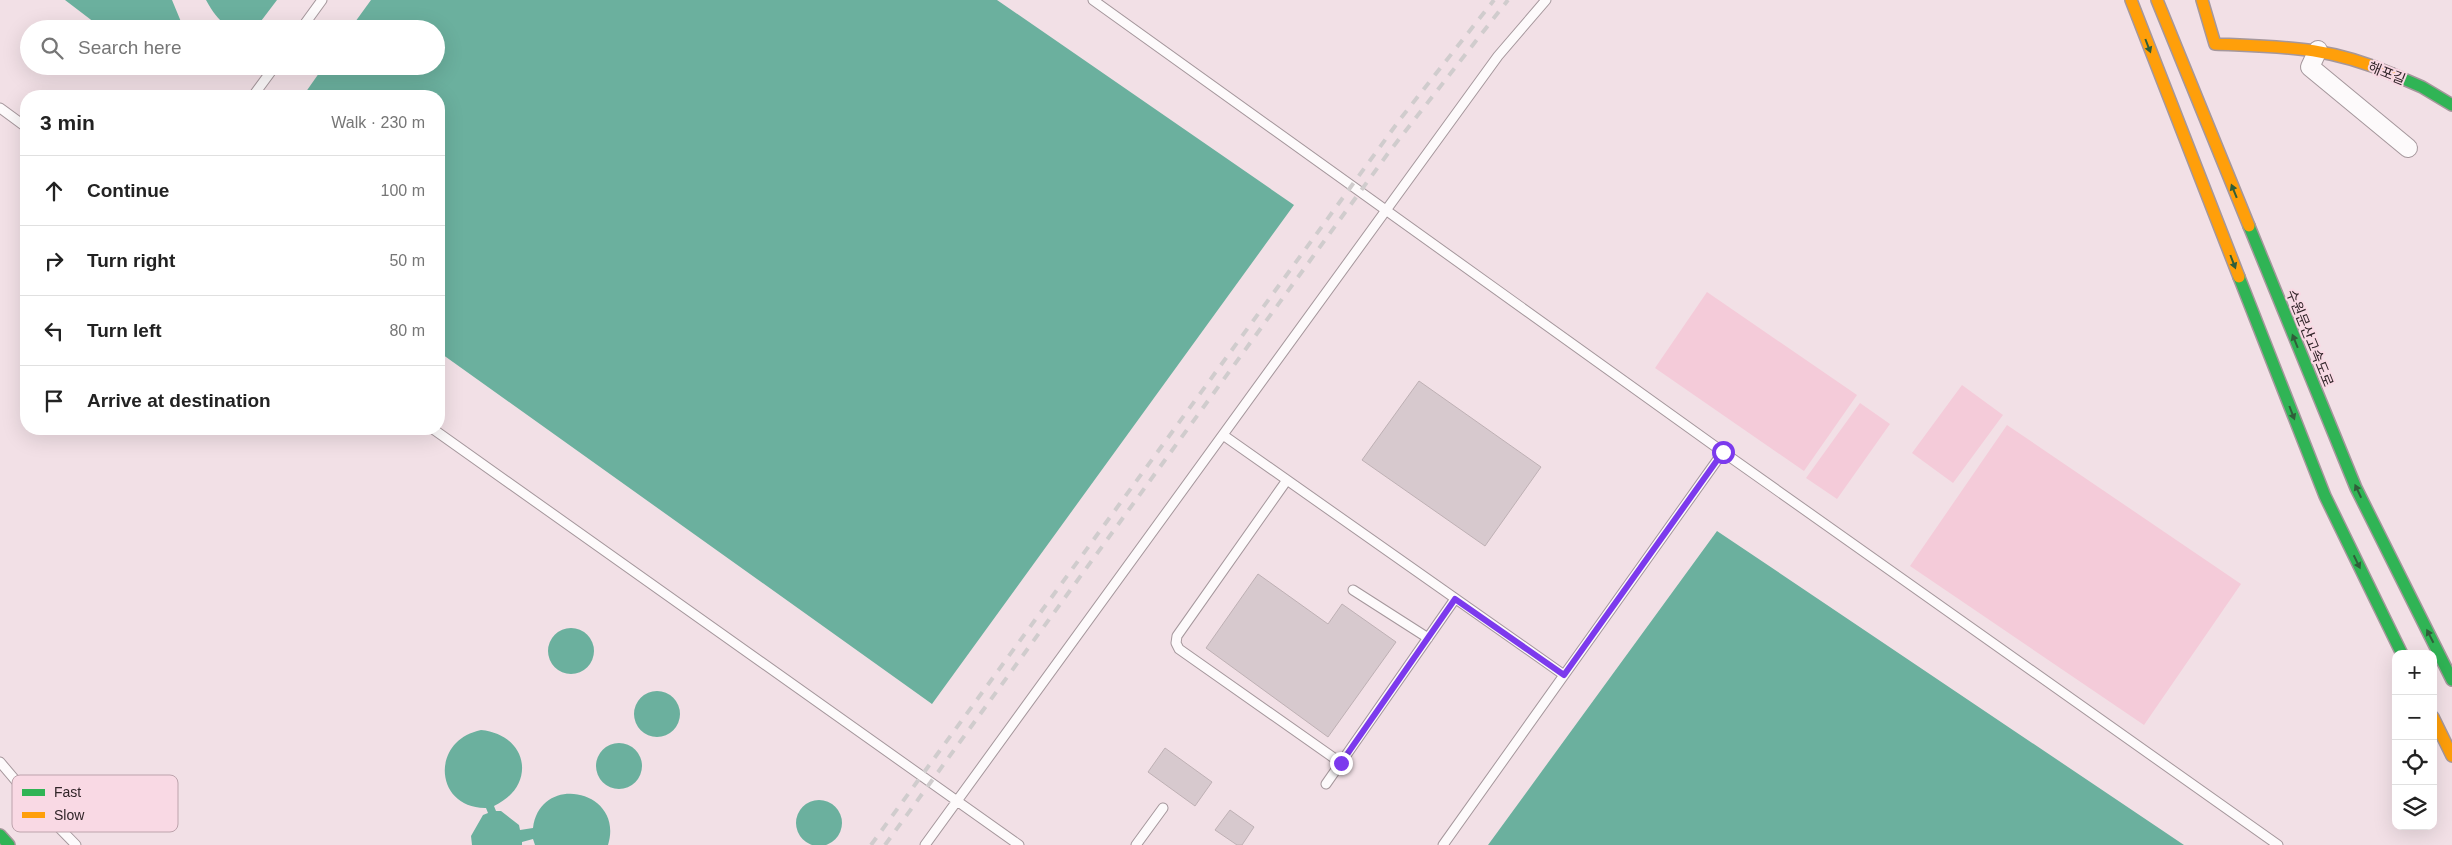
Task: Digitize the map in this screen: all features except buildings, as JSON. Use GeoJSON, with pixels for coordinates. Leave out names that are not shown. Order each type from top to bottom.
{"type":"FeatureCollection","features":[{"type":"Feature","properties":{"kind":"main road"},"geometry":{"type":"LineString","coordinates":[[2131,0],[2325,496],[2400,650]]}},
{"type":"Feature","properties":{"kind":"main road","name":"수원문산고속도로"},"geometry":{"type":"LineString","coordinates":[[2157,0],[2356,488],[2452,680]]}},
{"type":"Feature","properties":{"kind":"main road","name":"해포길"},"geometry":{"type":"LineString","coordinates":[[2202,0],[2215,44],[2318,50],[2379,69],[2438,95],[2452,105]]}},
{"type":"Feature","properties":{"kind":"main road"},"geometry":{"type":"LineString","coordinates":[[2437,726],[2452,756]]}},
{"type":"Feature","properties":{"kind":"main road"},"geometry":{"type":"LineString","coordinates":[[0,835],[9,845]]}},
{"type":"Feature","properties":{"kind":"street"},"geometry":{"type":"LineString","coordinates":[[2318,50],[2310,67],[2408,148]]}},
{"type":"Feature","properties":{"kind":"lane"},"geometry":{"type":"LineString","coordinates":[[308,20],[322,0]]}},
{"type":"Feature","properties":{"kind":"lane"},"geometry":{"type":"LineString","coordinates":[[1093,0],[1723,452],[2278,845]]}},
{"type":"Feature","properties":{"kind":"lane"},"geometry":{"type":"LineString","coordinates":[[925,845],[1498,56],[1546,0]]}},
{"type":"Feature","properties":{"kind":"lane"},"geometry":{"type":"LineString","coordinates":[[257,90],[268,75]]}},
{"type":"Feature","properties":{"kind":"lane"},"geometry":{"type":"LineString","coordinates":[[0,108],[20,123]]}},
{"type":"Feature","properties":{"kind":"lane"},"geometry":{"type":"LineString","coordinates":[[441,435],[1019,845]]}},
{"type":"Feature","properties":{"kind":"lane"},"geometry":{"type":"LineString","coordinates":[[1223,435],[1564,675]]}},
{"type":"Feature","properties":{"kind":"lane"},"geometry":{"type":"LineString","coordinates":[[1443,845],[1723,452]]}},
{"type":"Feature","properties":{"kind":"lane"},"geometry":{"type":"LineString","coordinates":[[1287,480],[1177,636],[1176,643],[1179,649],[1341,763]]}},
{"type":"Feature","properties":{"kind":"lane"},"geometry":{"type":"LineString","coordinates":[[1353,590],[1428,638]]}},
{"type":"Feature","properties":{"kind":"lane"},"geometry":{"type":"LineString","coordinates":[[1326,784],[1455,599]]}},
{"type":"Feature","properties":{"kind":"lane"},"geometry":{"type":"LineString","coordinates":[[0,762],[12,776]]}},
{"type":"Feature","properties":{"kind":"lane"},"geometry":{"type":"LineString","coordinates":[[1136,845],[1163,808]]}},
{"type":"Feature","properties":{"kind":"lane"},"geometry":{"type":"LineString","coordinates":[[63,832],[76,845]]}},
{"type":"Feature","properties":{"kind":"shaded area"},"geometry":{"type":"Polygon","coordinates":[[[65,0],[172,0],[180,20],[91,20],[65,0]]]}},
{"type":"Feature","properties":{"kind":"shaded area"},"geometry":{"type":"Polygon","coordinates":[[[206,0],[277,0],[262,20],[220,20],[206,0]]]}},
{"type":"Feature","properties":{"kind":"shaded area"},"geometry":{"type":"Polygon","coordinates":[[[371,0],[997,0],[1294,205],[932,704],[445,356],[445,90],[307,90],[318,75],[445,75],[445,20],[357,20],[371,0]]]}},
{"type":"Feature","properties":{"kind":"shaded area"},"geometry":{"type":"Polygon","coordinates":[[[1707,292],[1857,395],[1804,471],[1655,368],[1707,292]]]}},
{"type":"Feature","properties":{"kind":"shaded area"},"geometry":{"type":"Polygon","coordinates":[[[1962,385],[2003,415],[1953,483],[1912,453],[1962,385]]]}},
{"type":"Feature","properties":{"kind":"shaded area"},"geometry":{"type":"Polygon","coordinates":[[[1860,403],[1890,424],[1837,499],[1806,478],[1860,403]]]}},
{"type":"Feature","properties":{"kind":"shaded area"},"geometry":{"type":"Polygon","coordinates":[[[2007,425],[2241,584],[2144,725],[1910,566],[2007,425]]]}},
{"type":"Feature","properties":{"kind":"shaded area"},"geometry":{"type":"Polygon","coordinates":[[[1717,531],[2184,845],[1488,845],[1717,531]]]}},
{"type":"Feature","properties":{"kind":"shaded area"},"geometry":{"type":"Polygon","coordinates":[[[576,628],[588,634],[593,642],[593,660],[588,668],[580,673],[566,674],[554,668],[549,660],[548,646],[554,634],[562,629],[576,628]]]}},
{"type":"Feature","properties":{"kind":"shaded area"},"geometry":{"type":"Polygon","coordinates":[[[662,691],[674,697],[679,705],[679,723],[674,731],[666,736],[652,737],[640,731],[635,723],[634,709],[640,697],[648,692],[662,691]]]}},
{"type":"Feature","properties":{"kind":"shaded area"},"geometry":{"type":"Polygon","coordinates":[[[481,730],[497,734],[509,741],[518,751],[522,762],[517,786],[508,797],[494,806],[496,811],[501,811],[519,825],[520,830],[533,828],[539,810],[550,799],[564,794],[580,795],[594,801],[604,811],[610,826],[608,845],[535,845],[533,839],[522,842],[522,845],[472,845],[471,836],[483,815],[488,813],[486,808],[469,805],[456,798],[448,787],[445,774],[446,760],[453,747],[464,737],[481,730]]]}},
{"type":"Feature","properties":{"kind":"shaded area"},"geometry":{"type":"Polygon","coordinates":[[[624,743],[636,749],[641,757],[641,775],[636,783],[628,788],[614,789],[602,783],[597,775],[596,761],[602,749],[610,744],[624,743]]]}},
{"type":"Feature","properties":{"kind":"shaded area"},"geometry":{"type":"Polygon","coordinates":[[[814,800],[824,800],[838,810],[842,823],[838,836],[832,842],[824,846],[814,846],[800,836],[796,828],[796,818],[806,804],[814,800]]]}},
{"type":"Feature","properties":{"kind":"railway"},"geometry":{"type":"LineString","coordinates":[[871,845],[1401,118],[1494,0]]}},
{"type":"Feature","properties":{"kind":"railway"},"geometry":{"type":"LineString","coordinates":[[885,845],[1389,152],[1508,0]]}},
{"type":"Feature","properties":{"kind":"traffic: fast"},"geometry":{"type":"LineString","coordinates":[[2392,74],[2422,87],[2452,105]]}},
{"type":"Feature","properties":{"kind":"traffic: fast"},"geometry":{"type":"LineString","coordinates":[[2249,226],[2356,488],[2452,680]]}},
{"type":"Feature","properties":{"kind":"traffic: fast"},"geometry":{"type":"LineString","coordinates":[[2239,277],[2325,496],[2400,650]]}},
{"type":"Feature","properties":{"kind":"traffic: fast"},"geometry":{"type":"LineString","coordinates":[[0,835],[9,845]]}},
{"type":"Feature","properties":{"kind":"traffic: slow"},"geometry":{"type":"LineString","coordinates":[[2131,0],[2239,277]]}},
{"type":"Feature","properties":{"kind":"traffic: slow"},"geometry":{"type":"LineString","coordinates":[[2157,0],[2249,226]]}},
{"type":"Feature","properties":{"kind":"traffic: slow"},"geometry":{"type":"LineString","coordinates":[[2202,0],[2215,44],[2284,47],[2326,53],[2347,58],[2392,74]]}},
{"type":"Feature","properties":{"kind":"traffic: slow"},"geometry":{"type":"LineString","coordinates":[[2437,725],[2452,756]]}},
{"type":"Feature","properties":{"kind":"route"},"geometry":{"type":"LineString","coordinates":[[1341,763],[1455,599],[1564,675],[1723,452]]}}]}
